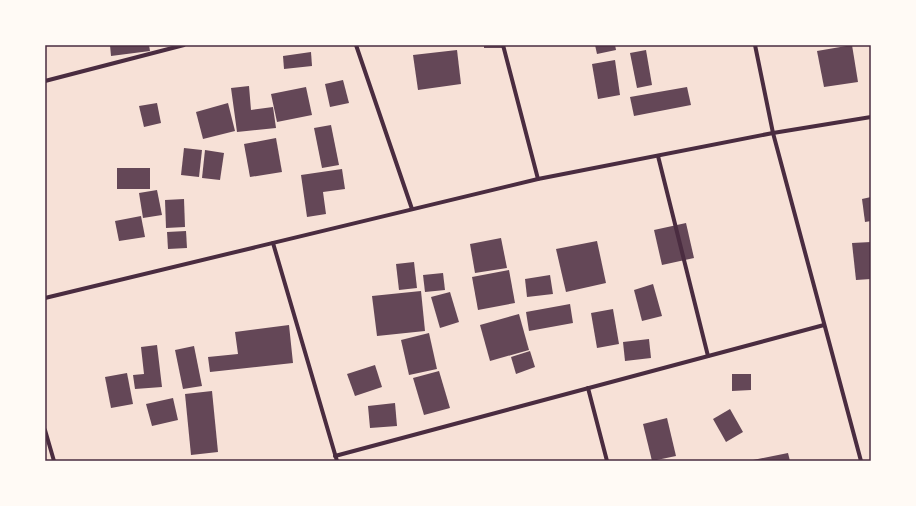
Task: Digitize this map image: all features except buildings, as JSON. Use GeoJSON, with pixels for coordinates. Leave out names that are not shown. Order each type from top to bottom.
{"type":"FeatureCollection","features":[{"type":"Feature","properties":{"kind":"street"},"geometry":{"type":"LineString","coordinates":[[45,81],[184,45]]}},
{"type":"Feature","properties":{"kind":"street"},"geometry":{"type":"LineString","coordinates":[[356,45],[412,209]]}},
{"type":"Feature","properties":{"kind":"street"},"geometry":{"type":"LineString","coordinates":[[503,45],[538,179]]}},
{"type":"Feature","properties":{"kind":"street"},"geometry":{"type":"LineString","coordinates":[[754,45],[773,134],[861,461]]}},
{"type":"Feature","properties":{"kind":"street"},"geometry":{"type":"LineString","coordinates":[[45,298],[538,179],[773,134],[871,117]]}},
{"type":"Feature","properties":{"kind":"street"},"geometry":{"type":"LineString","coordinates":[[658,156],[708,356]]}},
{"type":"Feature","properties":{"kind":"street"},"geometry":{"type":"LineString","coordinates":[[272,243],[337,461]]}},
{"type":"Feature","properties":{"kind":"street"},"geometry":{"type":"LineString","coordinates":[[335,456],[824,324]]}},
{"type":"Feature","properties":{"kind":"street"},"geometry":{"type":"LineString","coordinates":[[588,388],[607,461]]}},
{"type":"Feature","properties":{"kind":"street"},"geometry":{"type":"LineString","coordinates":[[45,430],[54,461]]}}]}
